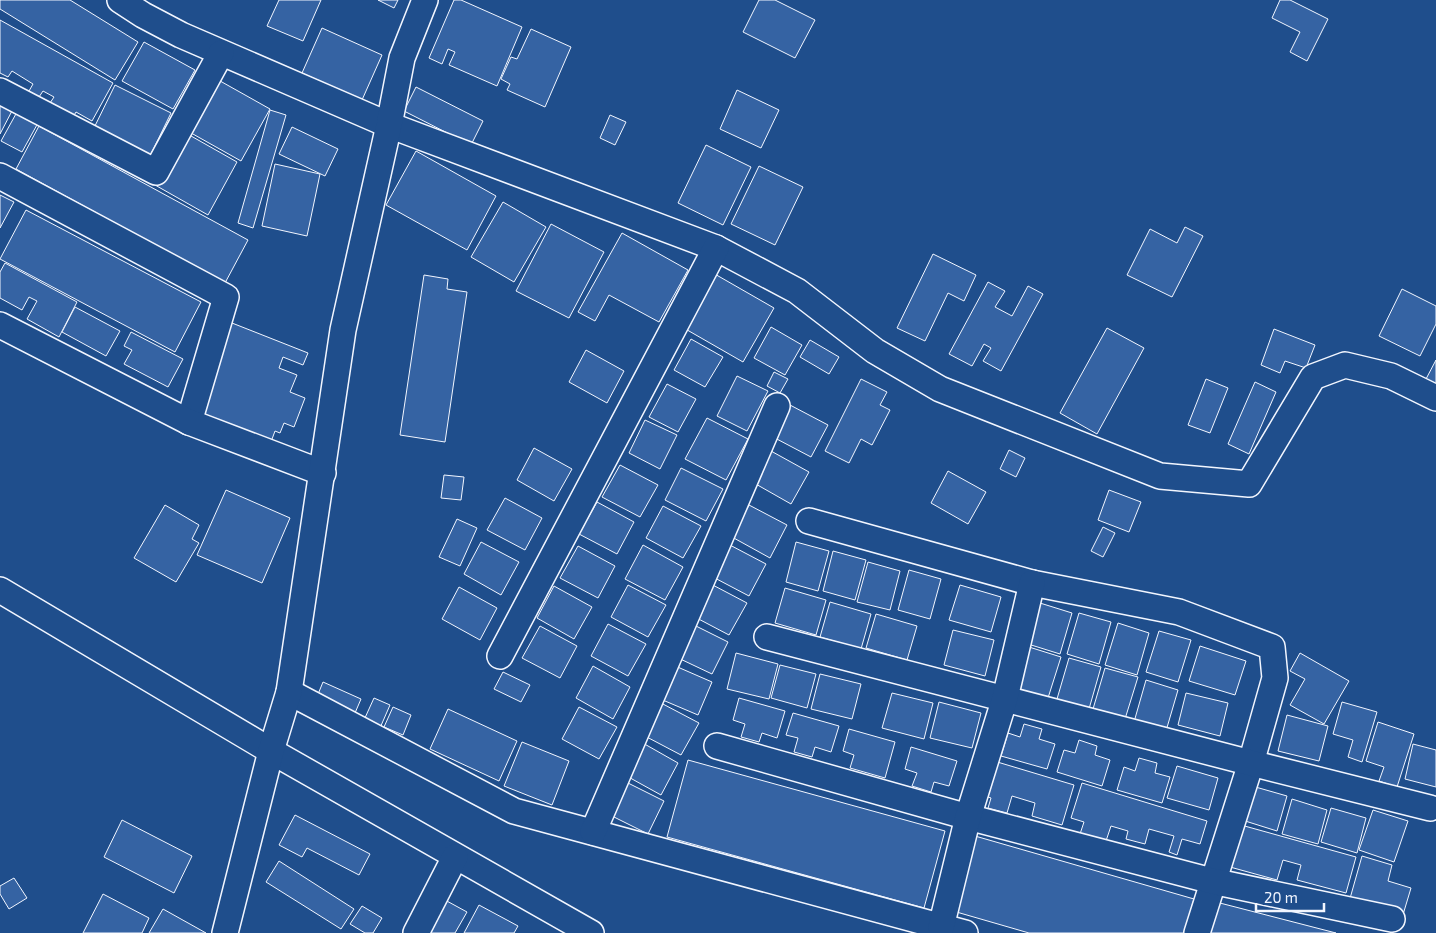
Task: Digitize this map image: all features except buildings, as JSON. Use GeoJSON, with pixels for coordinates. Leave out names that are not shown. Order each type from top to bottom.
{"type":"FeatureCollection","features":[{"type":"Feature","properties":{"kind":"street"},"geometry":{"type":"LineString","coordinates":[[120,0],[143,15],[220,53],[389,125],[716,248],[797,291],[875,351],[940,389],[1160,476],[1249,484],[1313,377],[1345,365],[1392,376],[1436,398]]}},
{"type":"Feature","properties":{"kind":"street"},"geometry":{"type":"LineString","coordinates":[[225,933],[271,751],[288,692],[323,473],[343,330],[402,58],[425,0]]}},
{"type":"Feature","properties":{"kind":"street"},"geometry":{"type":"LineString","coordinates":[[0,92],[156,172],[220,53]]}},
{"type":"Feature","properties":{"kind":"street"},"geometry":{"type":"LineString","coordinates":[[0,176],[226,297],[189,422]]}},
{"type":"Feature","properties":{"kind":"street"},"geometry":{"type":"LineString","coordinates":[[500,656],[716,248]]}},
{"type":"Feature","properties":{"kind":"street"},"geometry":{"type":"LineString","coordinates":[[0,325],[189,422],[323,473]]}},
{"type":"Feature","properties":{"kind":"street"},"geometry":{"type":"LineString","coordinates":[[593,832],[777,406]]}},
{"type":"Feature","properties":{"kind":"street"},"geometry":{"type":"LineString","coordinates":[[809,522],[1032,582],[1179,612],[1272,647],[1275,678],[1197,933]]}},
{"type":"Feature","properties":{"kind":"street"},"geometry":{"type":"LineString","coordinates":[[941,927],[968,817],[1005,698],[1032,582]]}},
{"type":"Feature","properties":{"kind":"street"},"geometry":{"type":"LineString","coordinates":[[0,590],[271,751],[591,933]]}},
{"type":"Feature","properties":{"kind":"street"},"geometry":{"type":"LineString","coordinates":[[767,637],[1430,808]]}},
{"type":"Feature","properties":{"kind":"street"},"geometry":{"type":"LineString","coordinates":[[288,692],[514,811],[965,933]]}},
{"type":"Feature","properties":{"kind":"street"},"geometry":{"type":"LineString","coordinates":[[717,746],[968,817],[1212,881],[1392,919]]}},
{"type":"Feature","properties":{"kind":"street"},"geometry":{"type":"LineString","coordinates":[[416,933],[455,857]]}}]}
